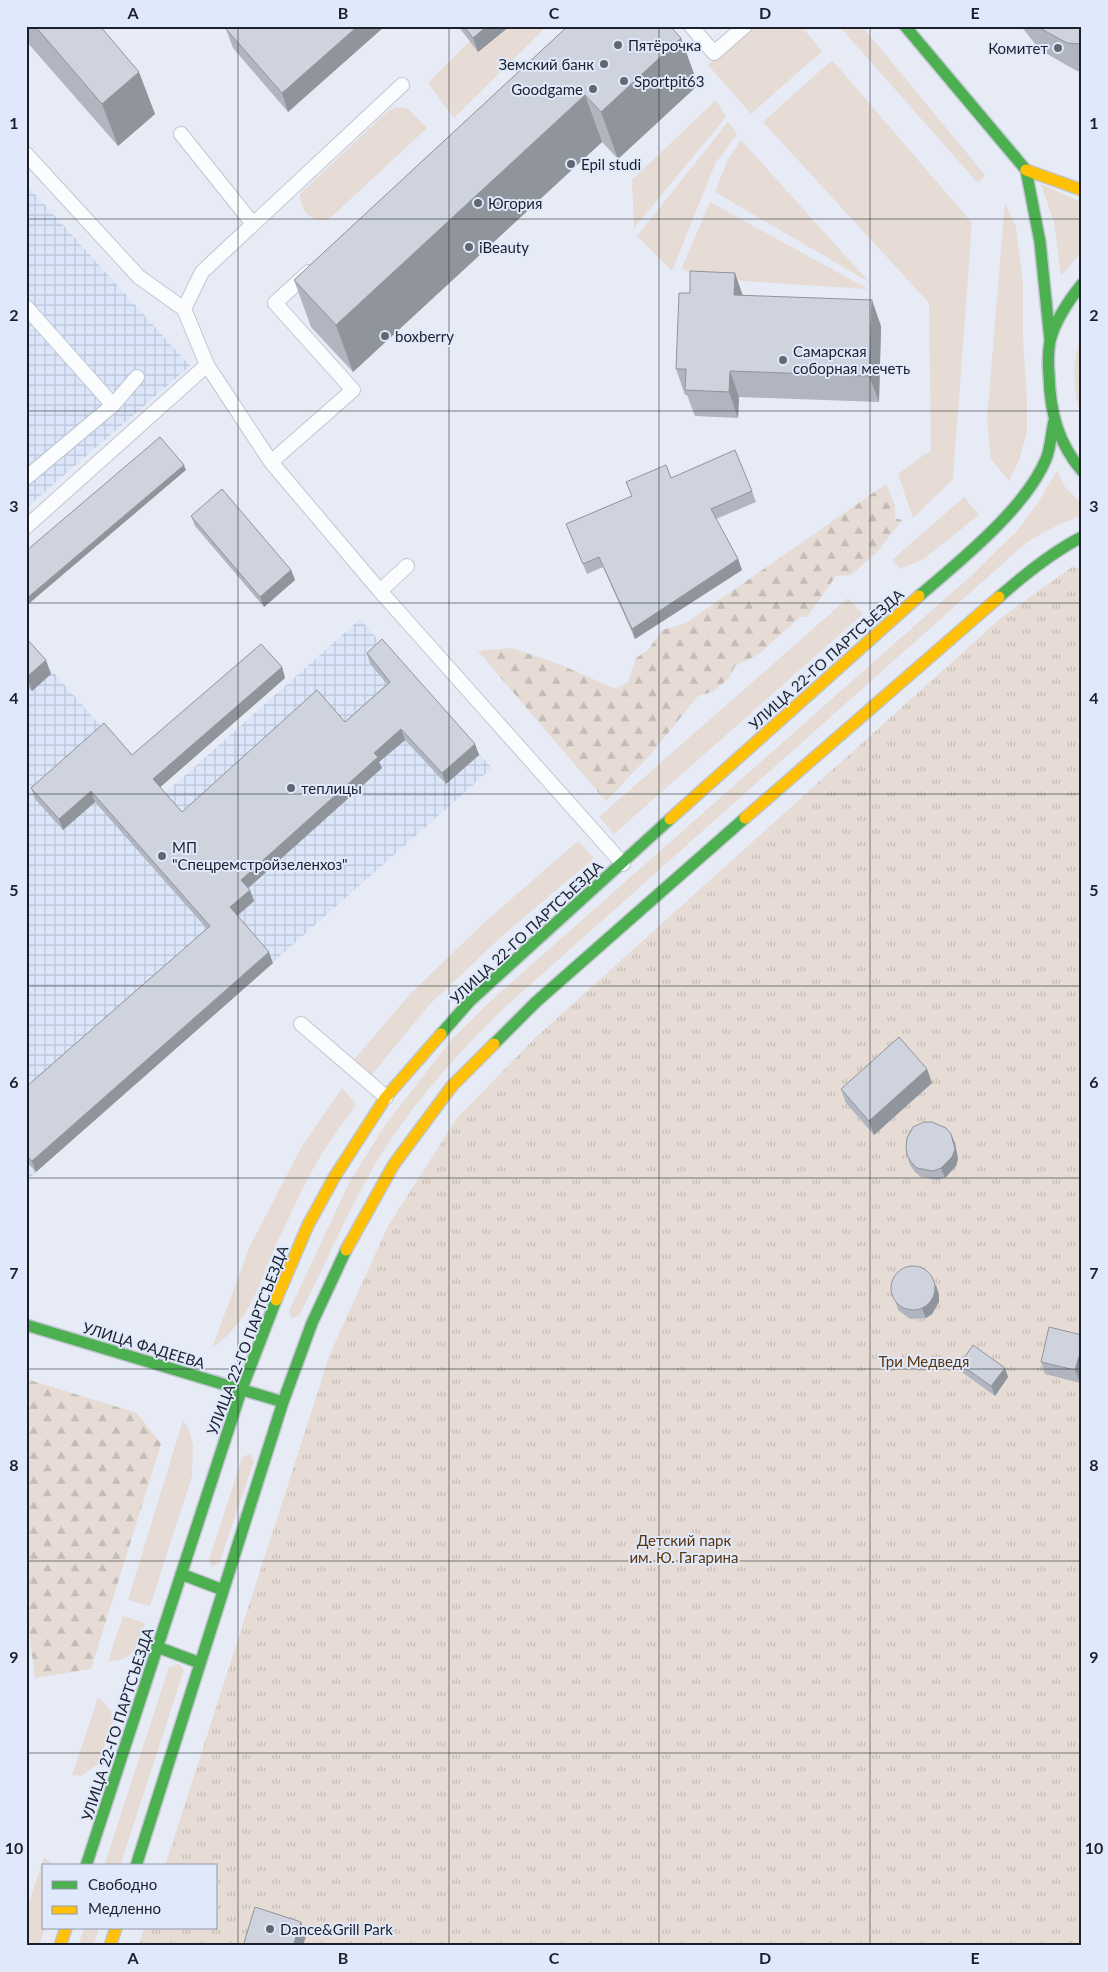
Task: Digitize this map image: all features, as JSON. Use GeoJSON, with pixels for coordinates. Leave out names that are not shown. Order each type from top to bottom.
{"type":"FeatureCollection","features":[{"type":"Feature","properties":{"kind":"street"},"geometry":{"type":"LineString","coordinates":[[905,26],[1026,170],[1040,242],[1050,340],[1050,379],[1054,421],[1073,462],[1082,471]]}},
{"type":"Feature","properties":{"kind":"street"},"geometry":{"type":"LineString","coordinates":[[1026,170],[1082,190]]}},
{"type":"Feature","properties":{"kind":"street"},"geometry":{"type":"LineString","coordinates":[[1050,340],[1073,294],[1082,284]]}},
{"type":"Feature","properties":{"kind":"street","name":"УЛИЦА 22-ГО ПАРТСЪЕЗДА"},"geometry":{"type":"LineString","coordinates":[[87,1864],[241,1390],[284,1279],[308,1225],[335,1176],[386,1097],[470,1001],[1003,519],[1024,495],[1044,463],[1054,421]]}},
{"type":"Feature","properties":{"kind":"street"},"geometry":{"type":"LineString","coordinates":[[137,1864],[282,1402],[316,1315],[352,1239],[394,1164],[452,1086],[536,1002],[868,709],[1022,577],[1070,542],[1082,538]]}},
{"type":"Feature","properties":{"kind":"street","name":"УЛИЦА ФАДЕЕВА"},"geometry":{"type":"LineString","coordinates":[[26,1325],[282,1402]]}},
{"type":"Feature","properties":{"kind":"street"},"geometry":{"type":"LineString","coordinates":[[181,1574],[223,1590]]}},
{"type":"Feature","properties":{"kind":"street"},"geometry":{"type":"LineString","coordinates":[[157,1647],[200,1663]]}},
{"type":"Feature","properties":{"kind":"street"},"geometry":{"type":"LineString","coordinates":[[60,1946],[65,1930]]}},
{"type":"Feature","properties":{"kind":"street"},"geometry":{"type":"LineString","coordinates":[[110,1946],[115,1930]]}},
{"type":"Feature","properties":{"kind":"lane"},"geometry":{"type":"LineString","coordinates":[[691,26],[714,53],[745,26]]}},
{"type":"Feature","properties":{"kind":"lane"},"geometry":{"type":"LineString","coordinates":[[184,309],[202,272],[402,85]]}},
{"type":"Feature","properties":{"kind":"lane"},"geometry":{"type":"LineString","coordinates":[[181,134],[252,224]]}},
{"type":"Feature","properties":{"kind":"lane"},"geometry":{"type":"LineString","coordinates":[[26,154],[139,277],[184,309],[206,365],[271,462],[380,591],[623,864]]}},
{"type":"Feature","properties":{"kind":"lane"},"geometry":{"type":"LineString","coordinates":[[271,462],[353,390],[275,304],[318,263]]}},
{"type":"Feature","properties":{"kind":"lane"},"geometry":{"type":"LineString","coordinates":[[26,307],[113,406]]}},
{"type":"Feature","properties":{"kind":"lane"},"geometry":{"type":"LineString","coordinates":[[26,527],[206,365]]}},
{"type":"Feature","properties":{"kind":"lane"},"geometry":{"type":"LineString","coordinates":[[26,478],[113,406],[137,377]]}},
{"type":"Feature","properties":{"kind":"lane"},"geometry":{"type":"LineString","coordinates":[[380,591],[407,566]]}},
{"type":"Feature","properties":{"kind":"lane"},"geometry":{"type":"LineString","coordinates":[[301,1024],[386,1097]]}},
{"type":"Feature","properties":{"kind":"shaded area"},"geometry":{"type":"Polygon","coordinates":[[[26,184],[190,366],[26,508],[26,184]]]}},
{"type":"Feature","properties":{"kind":"shaded area","name":"МП \"Спецремстройзеленхоз\""},"geometry":{"type":"Polygon","coordinates":[[[360,619],[492,768],[26,1181],[26,641],[162,796],[360,619]]]}},
{"type":"Feature","properties":{"kind":"green space"},"geometry":{"type":"Polygon","coordinates":[[[485,26],[547,26],[454,118],[428,83],[485,26]]]}},
{"type":"Feature","properties":{"kind":"green space"},"geometry":{"type":"Polygon","coordinates":[[[752,26],[801,26],[822,51],[751,114],[708,65],[752,26]]]}},
{"type":"Feature","properties":{"kind":"green space"},"geometry":{"type":"Polygon","coordinates":[[[839,26],[862,26],[985,175],[978,183],[839,26]]]}},
{"type":"Feature","properties":{"kind":"green space"},"geometry":{"type":"Polygon","coordinates":[[[832,60],[972,223],[953,479],[913,518],[898,474],[931,450],[929,303],[763,122],[832,60]]]}},
{"type":"Feature","properties":{"kind":"green space"},"geometry":{"type":"Polygon","coordinates":[[[716,100],[726,117],[634,228],[632,180],[716,100]]]}},
{"type":"Feature","properties":{"kind":"green space"},"geometry":{"type":"Polygon","coordinates":[[[397,107],[408,109],[427,128],[328,220],[316,219],[307,214],[302,206],[300,194],[389,110],[397,107]]]}},
{"type":"Feature","properties":{"kind":"green space"},"geometry":{"type":"Polygon","coordinates":[[[728,122],[737,134],[715,164],[672,271],[637,236],[728,122]]]}},
{"type":"Feature","properties":{"kind":"green space"},"geometry":{"type":"Polygon","coordinates":[[[741,140],[869,282],[715,192],[728,159],[741,140]]]}},
{"type":"Feature","properties":{"kind":"green space"},"geometry":{"type":"Polygon","coordinates":[[[1041,184],[1082,203],[1082,251],[1061,276],[1054,222],[1041,184]]]}},
{"type":"Feature","properties":{"kind":"green space"},"geometry":{"type":"Polygon","coordinates":[[[710,202],[868,289],[698,278],[682,268],[710,202]]]}},
{"type":"Feature","properties":{"kind":"green space"},"geometry":{"type":"Polygon","coordinates":[[[1005,203],[1016,227],[1023,283],[1023,339],[1027,399],[1027,432],[1019,460],[1009,481],[991,459],[987,420],[1005,203]]]}},
{"type":"Feature","properties":{"kind":"green space"},"geometry":{"type":"Polygon","coordinates":[[[1082,334],[1082,420],[1074,377],[1078,344],[1082,334]]]}},
{"type":"Feature","properties":{"kind":"green space"},"geometry":{"type":"Polygon","coordinates":[[[1057,471],[1065,487],[1082,504],[1082,515],[1054,527],[1027,542],[504,1008],[445,1070],[409,1114],[377,1161],[299,1316],[291,1318],[289,1311],[350,1181],[385,1125],[452,1039],[494,998],[973,574],[1018,530],[1039,501],[1057,471]]]}},
{"type":"Feature","properties":{"kind":"green space"},"geometry":{"type":"Polygon","coordinates":[[[886,484],[895,505],[895,518],[902,520],[879,550],[851,575],[836,576],[807,617],[800,617],[759,654],[735,666],[729,678],[712,692],[698,696],[651,754],[606,801],[478,651],[512,648],[561,665],[616,689],[628,682],[636,658],[648,650],[662,630],[686,623],[886,484]]]}},
{"type":"Feature","properties":{"kind":"green space"},"geometry":{"type":"Polygon","coordinates":[[[964,497],[979,515],[924,559],[900,569],[892,560],[964,497]]]}},
{"type":"Feature","properties":{"kind":"green space","name":"Детский парк им. Ю. Гагарина"},"geometry":{"type":"Polygon","coordinates":[[[1072,567],[1082,569],[1082,1946],[139,1946],[143,1930],[218,1930],[218,1864],[166,1864],[330,1354],[388,1226],[457,1118],[535,1038],[1002,617],[1072,567]]]}},
{"type":"Feature","properties":{"kind":"green space"},"geometry":{"type":"Polygon","coordinates":[[[848,598],[863,614],[614,834],[599,817],[848,598]]]}},
{"type":"Feature","properties":{"kind":"green space"},"geometry":{"type":"Polygon","coordinates":[[[578,841],[594,858],[502,936],[429,1005],[370,1077],[352,1062],[411,993],[488,919],[578,841]]]}},
{"type":"Feature","properties":{"kind":"green space"},"geometry":{"type":"Polygon","coordinates":[[[342,1088],[356,1104],[309,1175],[247,1310],[227,1336],[212,1348],[250,1246],[301,1148],[342,1088]]]}},
{"type":"Feature","properties":{"kind":"green space"},"geometry":{"type":"Polygon","coordinates":[[[26,1379],[137,1413],[161,1444],[91,1669],[35,1678],[26,1608],[26,1379]]]}},
{"type":"Feature","properties":{"kind":"green space"},"geometry":{"type":"Polygon","coordinates":[[[183,1420],[189,1430],[193,1445],[192,1476],[150,1606],[128,1600],[183,1420]]]}},
{"type":"Feature","properties":{"kind":"green space"},"geometry":{"type":"Polygon","coordinates":[[[250,1453],[254,1461],[219,1564],[211,1566],[209,1560],[242,1458],[250,1453]]]}},
{"type":"Feature","properties":{"kind":"green space"},"geometry":{"type":"Polygon","coordinates":[[[123,1616],[145,1623],[134,1650],[117,1661],[108,1661],[123,1616]]]}},
{"type":"Feature","properties":{"kind":"green space"},"geometry":{"type":"Polygon","coordinates":[[[179,1664],[184,1670],[121,1864],[105,1864],[169,1667],[179,1664]]]}},
{"type":"Feature","properties":{"kind":"green space"},"geometry":{"type":"Polygon","coordinates":[[[98,1698],[111,1711],[113,1722],[98,1764],[81,1776],[72,1775],[98,1698]]]}},
{"type":"Feature","properties":{"kind":"green space"},"geometry":{"type":"Polygon","coordinates":[[[44,1857],[52,1864],[42,1864],[42,1930],[44,1930],[39,1946],[26,1946],[26,1911],[44,1857]]]}},
{"type":"Feature","properties":{"kind":"green space"},"geometry":{"type":"Polygon","coordinates":[[[83,1930],[98,1930],[93,1946],[78,1946],[83,1930]]]}},
{"type":"Feature","properties":{"kind":"building"},"geometry":{"type":"Polygon","coordinates":[[[35,26],[100,26],[139,72],[102,104],[35,26]]]}},
{"type":"Feature","properties":{"kind":"building"},"geometry":{"type":"Polygon","coordinates":[[[229,26],[358,26],[282,93],[226,29],[229,26]]]}},
{"type":"Feature","properties":{"kind":"building"},"geometry":{"type":"Polygon","coordinates":[[[464,26],[487,26],[473,38],[464,26]]]}},
{"type":"Feature","properties":{"kind":"building"},"geometry":{"type":"Polygon","coordinates":[[[568,26],[670,26],[681,38],[601,112],[585,95],[336,325],[294,280],[568,26]]]}},
{"type":"Feature","properties":{"kind":"building"},"geometry":{"type":"Polygon","coordinates":[[[1036,26],[1082,26],[1082,44],[1067,43],[1036,26]]]}},
{"type":"Feature","properties":{"kind":"building","name":"Самарская соборная мечеть"},"geometry":{"type":"Polygon","coordinates":[[[690,271],[735,273],[734,295],[872,300],[869,376],[730,371],[729,392],[685,390],[686,369],[676,369],[679,293],[690,293],[690,271]]]}},
{"type":"Feature","properties":{"kind":"building"},"geometry":{"type":"Polygon","coordinates":[[[160,437],[184,465],[26,599],[26,551],[160,437]]]}},
{"type":"Feature","properties":{"kind":"building"},"geometry":{"type":"Polygon","coordinates":[[[735,450],[752,491],[711,509],[738,559],[632,629],[599,557],[583,564],[566,524],[632,496],[626,482],[666,465],[671,478],[735,450]]]}},
{"type":"Feature","properties":{"kind":"building"},"geometry":{"type":"Polygon","coordinates":[[[222,489],[291,570],[260,597],[191,516],[222,489]]]}},
{"type":"Feature","properties":{"kind":"building"},"geometry":{"type":"Polygon","coordinates":[[[26,638],[46,660],[27,677],[26,677],[26,638]]]}},
{"type":"Feature","properties":{"kind":"building"},"geometry":{"type":"Polygon","coordinates":[[[382,639],[475,744],[442,773],[401,729],[374,753],[378,757],[241,880],[250,890],[230,907],[269,952],[32,1161],[26,1155],[26,1087],[210,926],[91,791],[59,819],[31,788],[104,723],[132,755],[261,644],[282,667],[153,779],[182,812],[317,690],[345,722],[390,682],[367,653],[382,639]]]}},
{"type":"Feature","properties":{"kind":"building"},"geometry":{"type":"Polygon","coordinates":[[[899,1037],[927,1069],[869,1121],[841,1089],[899,1037]]]}},
{"type":"Feature","properties":{"kind":"building"},"geometry":{"type":"Polygon","coordinates":[[[924,1122],[932,1122],[946,1128],[951,1134],[955,1149],[952,1157],[941,1168],[933,1171],[917,1168],[907,1155],[907,1138],[913,1127],[924,1122]]]}},
{"type":"Feature","properties":{"kind":"building"},"geometry":{"type":"Polygon","coordinates":[[[913,1266],[925,1270],[931,1276],[935,1288],[931,1300],[925,1306],[913,1310],[901,1306],[895,1300],[891,1288],[895,1276],[901,1270],[913,1266]]]}},
{"type":"Feature","properties":{"kind":"building"},"geometry":{"type":"Polygon","coordinates":[[[1049,1327],[1082,1335],[1082,1357],[1079,1356],[1075,1370],[1041,1362],[1049,1327]]]}},
{"type":"Feature","properties":{"kind":"building"},"geometry":{"type":"Polygon","coordinates":[[[973,1345],[1005,1368],[991,1386],[960,1364],[973,1345]]]}},
{"type":"Feature","properties":{"kind":"building"},"geometry":{"type":"Polygon","coordinates":[[[255,1907],[301,1922],[293,1946],[243,1946],[255,1907]]]}},
{"type":"Feature","properties":{"kind":"traffic: fast"},"geometry":{"type":"LineString","coordinates":[[905,26],[1026,170],[1040,242],[1050,340]]}},
{"type":"Feature","properties":{"kind":"traffic: fast"},"geometry":{"type":"LineString","coordinates":[[1082,284],[1067,304],[1055,326],[1050,341],[1048,362],[1051,402],[1057,426],[1067,449],[1082,471]]}},
{"type":"Feature","properties":{"kind":"traffic: fast"},"geometry":{"type":"LineString","coordinates":[[919,596],[990,533],[1023,496],[1036,478],[1046,459],[1054,421]]}},
{"type":"Feature","properties":{"kind":"traffic: fast"},"geometry":{"type":"LineString","coordinates":[[999,597],[1039,564],[1082,537]]}},
{"type":"Feature","properties":{"kind":"traffic: fast"},"geometry":{"type":"LineString","coordinates":[[494,1044],[536,1002],[745,818]]}},
{"type":"Feature","properties":{"kind":"traffic: fast"},"geometry":{"type":"LineString","coordinates":[[441,1034],[470,1001],[670,819]]}},
{"type":"Feature","properties":{"kind":"traffic: fast"},"geometry":{"type":"LineString","coordinates":[[137,1864],[283,1402],[312,1323],[346,1250]]}},
{"type":"Feature","properties":{"kind":"traffic: fast"},"geometry":{"type":"LineString","coordinates":[[87,1864],[241,1391],[276,1300]]}},
{"type":"Feature","properties":{"kind":"traffic: fast"},"geometry":{"type":"LineString","coordinates":[[26,1325],[283,1402]]}},
{"type":"Feature","properties":{"kind":"traffic: fast"},"geometry":{"type":"LineString","coordinates":[[181,1574],[223,1590]]}},
{"type":"Feature","properties":{"kind":"traffic: fast"},"geometry":{"type":"LineString","coordinates":[[157,1647],[200,1663]]}},
{"type":"Feature","properties":{"kind":"traffic: slow"},"geometry":{"type":"LineString","coordinates":[[1026,170],[1082,190]]}},
{"type":"Feature","properties":{"kind":"traffic: slow"},"geometry":{"type":"LineString","coordinates":[[670,819],[919,596]]}},
{"type":"Feature","properties":{"kind":"traffic: slow"},"geometry":{"type":"LineString","coordinates":[[745,818],[999,597]]}},
{"type":"Feature","properties":{"kind":"traffic: slow"},"geometry":{"type":"LineString","coordinates":[[276,1300],[308,1225],[335,1176],[386,1097],[441,1034]]}},
{"type":"Feature","properties":{"kind":"traffic: slow"},"geometry":{"type":"LineString","coordinates":[[346,1250],[394,1164],[452,1086],[494,1044]]}},
{"type":"Feature","properties":{"kind":"traffic: slow"},"geometry":{"type":"LineString","coordinates":[[60,1946],[65,1930]]}},
{"type":"Feature","properties":{"kind":"traffic: slow"},"geometry":{"type":"LineString","coordinates":[[110,1946],[115,1930]]}},
{"type":"Feature","properties":{"kind":"place","name":"Пятёрочка"},"geometry":{"type":"Point","coordinates":[618,45]}},
{"type":"Feature","properties":{"kind":"place","name":"Комитет"},"geometry":{"type":"Point","coordinates":[1058,48]}},
{"type":"Feature","properties":{"kind":"place","name":"Земский банк"},"geometry":{"type":"Point","coordinates":[604,64]}},
{"type":"Feature","properties":{"kind":"place","name":"Sportpit63"},"geometry":{"type":"Point","coordinates":[624,81]}},
{"type":"Feature","properties":{"kind":"place","name":"Goodgame"},"geometry":{"type":"Point","coordinates":[593,89]}},
{"type":"Feature","properties":{"kind":"place","name":"Epil studi"},"geometry":{"type":"Point","coordinates":[571,164]}},
{"type":"Feature","properties":{"kind":"place","name":"Югория"},"geometry":{"type":"Point","coordinates":[478,203]}},
{"type":"Feature","properties":{"kind":"place","name":"iBeauty"},"geometry":{"type":"Point","coordinates":[469,247]}},
{"type":"Feature","properties":{"kind":"place","name":"boxberry"},"geometry":{"type":"Point","coordinates":[385,336]}},
{"type":"Feature","properties":{"kind":"place","name":"Самарская соборная мечеть"},"geometry":{"type":"Point","coordinates":[783,360]}},
{"type":"Feature","properties":{"kind":"place","name":"теплицы"},"geometry":{"type":"Point","coordinates":[291,788]}},
{"type":"Feature","properties":{"kind":"place","name":"МП \"Спецремстройзеленхоз\""},"geometry":{"type":"Point","coordinates":[162,856]}},
{"type":"Feature","properties":{"kind":"place","name":"Dance&Grill Park"},"geometry":{"type":"Point","coordinates":[270,1929]}},
{"type":"Feature","properties":{"kind":"park label","name":"Три Медведя"},"geometry":{"type":"Point","coordinates":[924,1361]}}]}
